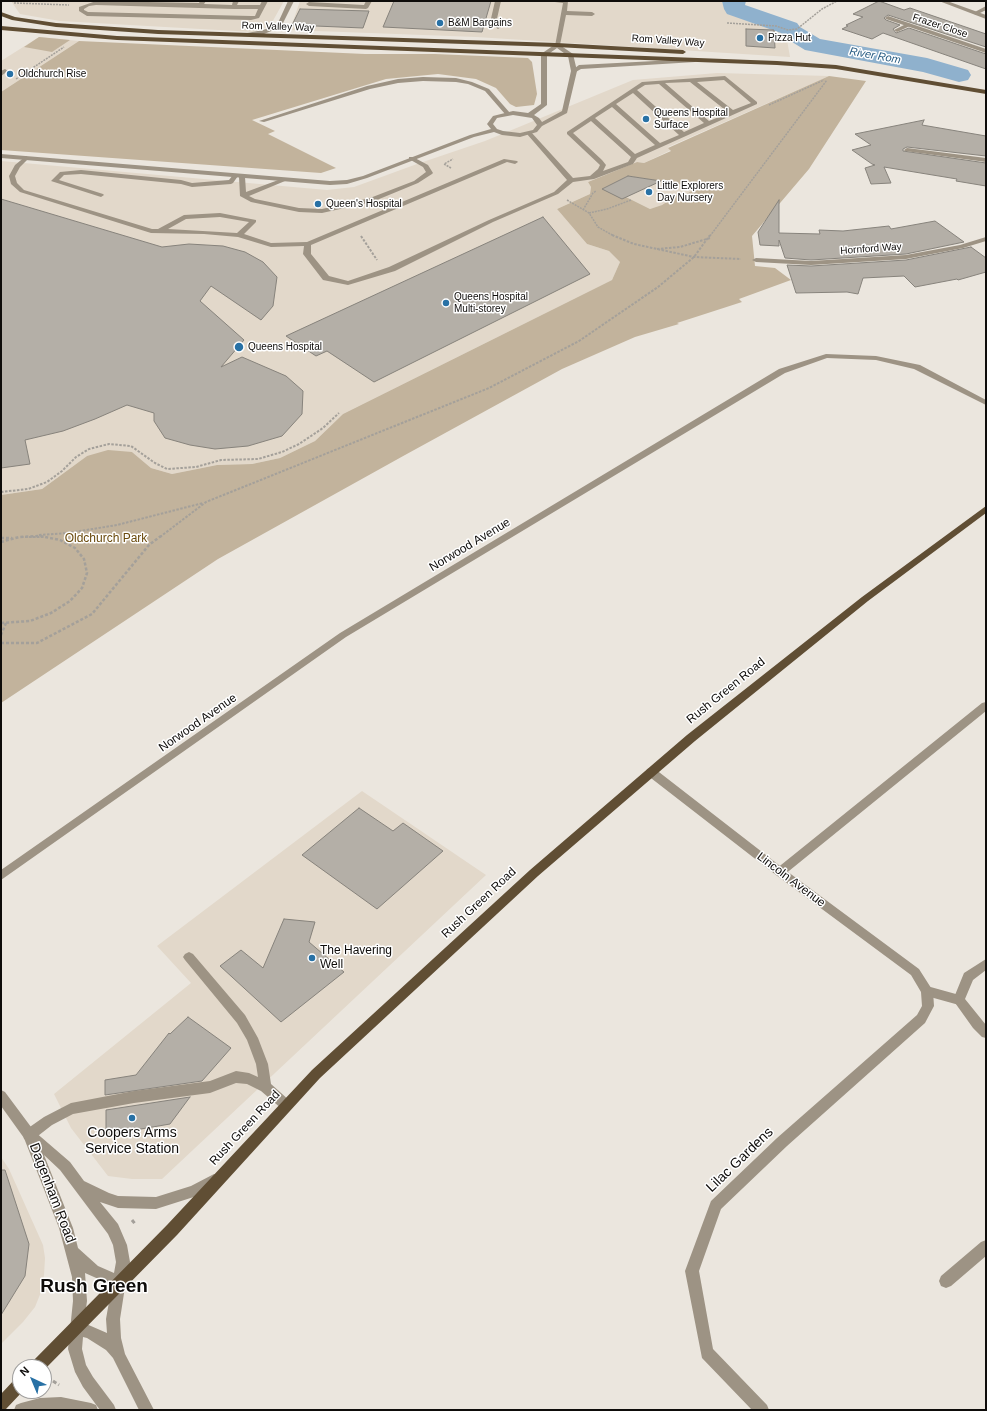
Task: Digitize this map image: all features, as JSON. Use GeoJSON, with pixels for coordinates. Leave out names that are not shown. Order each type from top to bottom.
{"type":"FeatureCollection","features":[{"type":"Feature","properties":{"kind":"main road","name":"Rom Valley Way"},"geometry":{"type":"LineString","coordinates":[[1,14],[14,19],[56,25],[158,32],[242,36],[557,45],[688,52]]}},
{"type":"Feature","properties":{"kind":"main road","name":"Rom Valley Way"},"geometry":{"type":"LineString","coordinates":[[1,28],[125,38],[777,63],[836,67],[986,92]]}},
{"type":"Feature","properties":{"kind":"main road","name":"Rom Valley Way"},"geometry":{"type":"LineString","coordinates":[[703,53],[777,63]]}},
{"type":"Feature","properties":{"kind":"main road","name":"Rush Green Road"},"geometry":{"type":"LineString","coordinates":[[45,1359],[121,1282],[316,1074],[510,894],[651,772],[865,599],[986,509]]}},
{"type":"Feature","properties":{"kind":"main road"},"geometry":{"type":"LineString","coordinates":[[1,1404],[12,1392]]}},
{"type":"Feature","properties":{"kind":"street"},"geometry":{"type":"LineString","coordinates":[[262,7],[202,3],[96,3],[86,5],[81,8],[82,12],[87,14],[251,18],[257,17],[262,7],[265,1]]}},
{"type":"Feature","properties":{"kind":"street"},"geometry":{"type":"LineString","coordinates":[[242,36],[264,32],[279,26],[291,1]]}},
{"type":"Feature","properties":{"kind":"street"},"geometry":{"type":"LineString","coordinates":[[309,4],[366,7],[368,1]]}},
{"type":"Feature","properties":{"kind":"street"},"geometry":{"type":"LineString","coordinates":[[498,1],[498,15],[493,23],[498,27]]}},
{"type":"Feature","properties":{"kind":"street"},"geometry":{"type":"LineString","coordinates":[[530,115],[544,105],[544,54],[557,45],[566,2],[550,1]]}},
{"type":"Feature","properties":{"kind":"street"},"geometry":{"type":"LineString","coordinates":[[942,1],[986,16]]}},
{"type":"Feature","properties":{"kind":"street"},"geometry":{"type":"LineString","coordinates":[[976,13],[986,8]]}},
{"type":"Feature","properties":{"kind":"street"},"geometry":{"type":"LineString","coordinates":[[563,13],[592,14]]}},
{"type":"Feature","properties":{"kind":"street","name":"Frazer Close"},"geometry":{"type":"LineString","coordinates":[[888,18],[986,51]]}},
{"type":"Feature","properties":{"kind":"street"},"geometry":{"type":"LineString","coordinates":[[897,30],[908,25]]}},
{"type":"Feature","properties":{"kind":"street"},"geometry":{"type":"LineString","coordinates":[[540,125],[537,119],[530,115],[519,113],[507,113],[491,120],[491,127],[495,130],[511,135],[535,131],[540,125],[565,112],[574,71],[571,55],[557,45]]}},
{"type":"Feature","properties":{"kind":"street"},"geometry":{"type":"LineString","coordinates":[[574,71],[579,67],[712,60]]}},
{"type":"Feature","properties":{"kind":"street"},"geometry":{"type":"LineString","coordinates":[[1,71],[5,72],[1,74]]}},
{"type":"Feature","properties":{"kind":"street"},"geometry":{"type":"LineString","coordinates":[[308,244],[307,254],[326,278],[348,283],[392,269],[491,221],[556,193],[571,180],[592,178],[631,163],[634,157],[755,103],[725,78],[644,83],[569,133],[603,165],[601,170],[592,178]]}},
{"type":"Feature","properties":{"kind":"street"},"geometry":{"type":"LineString","coordinates":[[262,121],[369,87],[398,81],[423,79],[456,80],[476,85],[487,90],[507,113]]}},
{"type":"Feature","properties":{"kind":"street"},"geometry":{"type":"LineString","coordinates":[[691,80],[733,113]]}},
{"type":"Feature","properties":{"kind":"street"},"geometry":{"type":"LineString","coordinates":[[660,82],[709,124]]}},
{"type":"Feature","properties":{"kind":"street"},"geometry":{"type":"LineString","coordinates":[[634,90],[683,135]]}},
{"type":"Feature","properties":{"kind":"street"},"geometry":{"type":"LineString","coordinates":[[612,104],[659,146]]}},
{"type":"Feature","properties":{"kind":"street"},"geometry":{"type":"LineString","coordinates":[[591,118],[634,157]]}},
{"type":"Feature","properties":{"kind":"street"},"geometry":{"type":"LineString","coordinates":[[1,156],[330,183],[348,182],[365,177],[411,158],[472,136],[495,130]]}},
{"type":"Feature","properties":{"kind":"street"},"geometry":{"type":"LineString","coordinates":[[529,133],[571,180]]}},
{"type":"Feature","properties":{"kind":"street"},"geometry":{"type":"LineString","coordinates":[[907,150],[986,160]]}},
{"type":"Feature","properties":{"kind":"street"},"geometry":{"type":"LineString","coordinates":[[26,158],[17,166],[12,176],[14,184],[22,191],[151,231],[204,232],[240,235],[270,245],[308,244],[506,160],[515,162]]}},
{"type":"Feature","properties":{"kind":"street"},"geometry":{"type":"LineString","coordinates":[[243,196],[253,201],[299,210],[322,211],[372,200],[416,182],[430,173],[426,166],[411,158]]}},
{"type":"Feature","properties":{"kind":"street"},"geometry":{"type":"LineString","coordinates":[[101,195],[54,181],[62,173],[81,172],[182,182],[192,185],[231,182],[239,176]]}},
{"type":"Feature","properties":{"kind":"street"},"geometry":{"type":"LineString","coordinates":[[182,182],[199,178],[202,173]]}},
{"type":"Feature","properties":{"kind":"street"},"geometry":{"type":"LineString","coordinates":[[239,176],[243,196]]}},
{"type":"Feature","properties":{"kind":"street"},"geometry":{"type":"LineString","coordinates":[[243,196],[283,180]]}},
{"type":"Feature","properties":{"kind":"street"},"geometry":{"type":"LineString","coordinates":[[160,232],[184,218],[220,215],[254,220],[240,235]]}},
{"type":"Feature","properties":{"kind":"street","name":"Hornford Way"},"geometry":{"type":"LineString","coordinates":[[756,260],[811,263],[906,257],[961,247],[986,239]]}},
{"type":"Feature","properties":{"kind":"street","name":"Norwood Avenue"},"geometry":{"type":"LineString","coordinates":[[1,876],[343,636],[782,371],[826,356],[876,358],[917,367],[986,403]]}},
{"type":"Feature","properties":{"kind":"street"},"geometry":{"type":"LineString","coordinates":[[780,872],[986,706]]}},
{"type":"Feature","properties":{"kind":"street","name":"Lincoln Avenue"},"geometry":{"type":"LineString","coordinates":[[651,772],[780,872],[915,972],[927,991]]}},
{"type":"Feature","properties":{"kind":"street"},"geometry":{"type":"LineString","coordinates":[[189,957],[241,1019],[252,1038],[262,1064],[265,1087]]}},
{"type":"Feature","properties":{"kind":"street"},"geometry":{"type":"LineString","coordinates":[[959,1000],[968,977],[986,964]]}},
{"type":"Feature","properties":{"kind":"street"},"geometry":{"type":"LineString","coordinates":[[927,991],[959,1000],[977,1024],[986,1033]]}},
{"type":"Feature","properties":{"kind":"street","name":"Lilac Gardens"},"geometry":{"type":"LineString","coordinates":[[762,1410],[707,1353],[692,1271],[716,1205],[782,1142],[921,1019],[928,1006],[927,991]]}},
{"type":"Feature","properties":{"kind":"street"},"geometry":{"type":"LineString","coordinates":[[29,1135],[48,1121],[71,1109],[134,1097],[210,1087],[236,1077],[249,1079],[265,1087],[286,1105]]}},
{"type":"Feature","properties":{"kind":"street","name":"Dagenham Road"},"geometry":{"type":"LineString","coordinates":[[1,1096],[29,1135],[65,1166],[112,1229],[120,1245],[123,1262],[121,1282],[113,1319],[114,1338],[119,1356]]}},
{"type":"Feature","properties":{"kind":"street","name":"Dagenham Road"},"geometry":{"type":"LineString","coordinates":[[29,1135],[74,1251],[79,1277],[80,1301],[75,1349],[80,1367],[95,1394],[108,1410]]}},
{"type":"Feature","properties":{"kind":"street"},"geometry":{"type":"LineString","coordinates":[[80,1185],[92,1192],[118,1202],[156,1203],[195,1191],[228,1169]]}},
{"type":"Feature","properties":{"kind":"street"},"geometry":{"type":"LineString","coordinates":[[946,1281],[986,1247]]}},
{"type":"Feature","properties":{"kind":"street","name":"Dagenham Road"},"geometry":{"type":"LineString","coordinates":[[74,1251],[82,1262],[93,1271],[121,1282]]}},
{"type":"Feature","properties":{"kind":"street","name":"Dagenham Road"},"geometry":{"type":"LineString","coordinates":[[76,1328],[89,1331],[101,1337],[111,1345],[119,1356],[147,1410]]}},
{"type":"Feature","properties":{"kind":"street"},"geometry":{"type":"LineString","coordinates":[[21,1410],[40,1405],[61,1404],[90,1410]]}},
{"type":"Feature","properties":{"kind":"path"},"geometry":{"type":"LineString","coordinates":[[727,23],[776,26],[788,30],[797,29],[822,9],[837,1]]}},
{"type":"Feature","properties":{"kind":"path"},"geometry":{"type":"LineString","coordinates":[[14,3],[86,5]]}},
{"type":"Feature","properties":{"kind":"path"},"geometry":{"type":"LineString","coordinates":[[14,80],[68,44]]}},
{"type":"Feature","properties":{"kind":"path"},"geometry":{"type":"LineString","coordinates":[[1,538],[68,533],[117,525],[206,502],[489,388],[579,341],[658,287],[694,257],[710,238],[836,67]]}},
{"type":"Feature","properties":{"kind":"path"},"geometry":{"type":"LineString","coordinates":[[556,193],[589,213],[598,227],[614,236],[652,249],[694,257],[756,260]]}},
{"type":"Feature","properties":{"kind":"path"},"geometry":{"type":"LineString","coordinates":[[589,213],[607,210],[631,200]]}},
{"type":"Feature","properties":{"kind":"path"},"geometry":{"type":"LineString","coordinates":[[360,235],[377,261]]}},
{"type":"Feature","properties":{"kind":"path"},"geometry":{"type":"LineString","coordinates":[[652,249],[680,247],[710,238]]}},
{"type":"Feature","properties":{"kind":"path"},"geometry":{"type":"LineString","coordinates":[[1,492],[28,488],[47,482],[62,471],[76,457],[89,449],[109,444],[132,446],[167,469],[196,467],[221,460],[258,459],[282,452],[299,444],[323,428],[339,413]]}},
{"type":"Feature","properties":{"kind":"path"},"geometry":{"type":"LineString","coordinates":[[1,643],[37,643],[92,614],[149,545],[206,502]]}},
{"type":"Feature","properties":{"kind":"path"},"geometry":{"type":"LineString","coordinates":[[1,542],[19,537],[60,540],[75,548],[84,559],[87,573],[82,588],[70,601],[58,609],[30,620],[1,623]]}},
{"type":"Feature","properties":{"kind":"path"},"geometry":{"type":"LineString","coordinates":[[1,635],[6,623]]}},
{"type":"Feature","properties":{"kind":"shaded area"},"geometry":{"type":"Polygon","coordinates":[[[11,1],[284,1],[270,26],[253,32],[60,21],[20,14],[11,1]]]}},
{"type":"Feature","properties":{"kind":"shaded area"},"geometry":{"type":"Polygon","coordinates":[[[300,1],[735,1],[734,16],[784,23],[790,57],[476,37],[290,30],[300,1]]]}},
{"type":"Feature","properties":{"kind":"shaded area"},"geometry":{"type":"Polygon","coordinates":[[[39,37],[79,41],[1,92],[1,61],[39,37]]]}},
{"type":"Feature","properties":{"kind":"shaded area","name":"Queens Hospital"},"geometry":{"type":"Polygon","coordinates":[[[717,73],[829,76],[668,147],[671,150],[644,163],[637,162],[588,182],[591,187],[590,194],[557,209],[587,244],[609,251],[620,262],[612,280],[343,414],[315,441],[280,458],[252,464],[217,465],[172,474],[151,468],[132,452],[87,456],[42,489],[1,495],[1,161],[327,190],[354,187],[485,141],[633,80],[717,73]]]}},
{"type":"Feature","properties":{"kind":"shaded area","name":"Little Explorers Day Nursery"},"geometry":{"type":"Polygon","coordinates":[[[628,176],[698,187],[684,196],[677,195],[662,205],[650,209],[626,197],[622,199],[602,189],[628,176]]]}},
{"type":"Feature","properties":{"kind":"shaded area"},"geometry":{"type":"Polygon","coordinates":[[[362,791],[486,875],[162,1179],[132,1179],[108,1176],[71,1128],[54,1094],[191,983],[157,946],[362,791]]]}},
{"type":"Feature","properties":{"kind":"shaded area"},"geometry":{"type":"Polygon","coordinates":[[[1,1157],[9,1169],[43,1245],[45,1258],[41,1292],[35,1307],[23,1322],[1,1344],[1,1157]]]}},
{"type":"Feature","properties":{"kind":"green space"},"geometry":{"type":"Polygon","coordinates":[[[39,37],[70,40],[52,52],[24,47],[39,37]]]}},
{"type":"Feature","properties":{"kind":"green space"},"geometry":{"type":"Polygon","coordinates":[[[79,41],[365,54],[435,54],[528,58],[532,62],[537,94],[534,105],[516,107],[510,104],[496,88],[476,79],[438,74],[386,79],[252,120],[275,131],[268,134],[336,168],[321,173],[1,150],[1,92],[79,41]]]}},
{"type":"Feature","properties":{"kind":"green space","name":"Oldchurch Park"},"geometry":{"type":"Polygon","coordinates":[[[829,76],[866,81],[809,169],[752,236],[755,266],[775,268],[791,280],[739,299],[742,302],[677,323],[679,324],[635,337],[562,369],[218,559],[1,703],[1,495],[42,489],[87,456],[108,450],[132,452],[151,468],[172,474],[217,465],[252,464],[280,458],[315,441],[343,414],[612,280],[620,262],[609,251],[587,244],[557,209],[590,194],[591,187],[588,182],[637,162],[644,163],[671,151],[668,148],[829,76]],[[628,176],[602,189],[626,197],[650,209],[662,205],[677,195],[684,196],[697,187],[628,176]]]}},
{"type":"Feature","properties":{"kind":"building"},"geometry":{"type":"Polygon","coordinates":[[[394,1],[491,1],[482,32],[383,27],[394,1]]]}},
{"type":"Feature","properties":{"kind":"building"},"geometry":{"type":"Polygon","coordinates":[[[879,1],[904,10],[910,8],[986,34],[986,47],[888,15],[884,18],[900,25],[893,29],[896,33],[909,28],[986,54],[986,69],[883,33],[872,39],[842,29],[848,26],[846,25],[863,17],[853,14],[879,1]]]}},
{"type":"Feature","properties":{"kind":"building"},"geometry":{"type":"Polygon","coordinates":[[[300,9],[369,11],[363,28],[292,25],[300,9]]]}},
{"type":"Feature","properties":{"kind":"building","name":"Pizza Hut"},"geometry":{"type":"Polygon","coordinates":[[[746,29],[774,30],[775,48],[746,46],[746,29]]]}},
{"type":"Feature","properties":{"kind":"building"},"geometry":{"type":"Polygon","coordinates":[[[924,120],[922,125],[986,136],[986,156],[907,147],[903,149],[903,151],[986,163],[986,186],[956,181],[957,179],[884,167],[891,183],[871,184],[865,168],[875,165],[852,150],[871,145],[855,134],[924,120]]]}},
{"type":"Feature","properties":{"kind":"building"},"geometry":{"type":"Polygon","coordinates":[[[628,176],[661,181],[622,199],[602,189],[628,176]]]}},
{"type":"Feature","properties":{"kind":"building"},"geometry":{"type":"Polygon","coordinates":[[[1,199],[162,247],[189,244],[223,246],[245,252],[263,262],[277,277],[273,306],[261,320],[211,286],[200,301],[244,340],[221,367],[242,357],[286,376],[303,391],[302,414],[282,436],[248,446],[215,449],[190,445],[165,438],[154,421],[154,413],[127,405],[63,431],[25,440],[30,464],[1,468],[1,199]]]}},
{"type":"Feature","properties":{"kind":"building"},"geometry":{"type":"Polygon","coordinates":[[[779,200],[779,233],[820,234],[819,230],[843,231],[889,226],[891,229],[935,221],[964,242],[906,254],[811,260],[785,258],[779,240],[779,246],[760,245],[758,232],[779,200]]]}},
{"type":"Feature","properties":{"kind":"building","name":"Queens Hospital Multi-storey"},"geometry":{"type":"Polygon","coordinates":[[[543,217],[590,274],[374,382],[327,351],[316,356],[286,336],[543,217]]]}},
{"type":"Feature","properties":{"kind":"building"},"geometry":{"type":"Polygon","coordinates":[[[971,247],[986,258],[986,272],[958,280],[915,287],[904,276],[863,278],[858,294],[847,292],[796,293],[787,265],[811,266],[906,260],[971,247]]]}},
{"type":"Feature","properties":{"kind":"building"},"geometry":{"type":"Polygon","coordinates":[[[359,808],[393,831],[403,823],[443,851],[377,909],[302,855],[359,808]]]}},
{"type":"Feature","properties":{"kind":"building"},"geometry":{"type":"Polygon","coordinates":[[[284,919],[315,922],[309,942],[344,972],[281,1022],[220,966],[241,950],[263,968],[284,919]]]}},
{"type":"Feature","properties":{"kind":"building"},"geometry":{"type":"Polygon","coordinates":[[[188,1017],[231,1048],[202,1081],[105,1095],[105,1080],[136,1075],[169,1033],[170,1034],[188,1017]]]}},
{"type":"Feature","properties":{"kind":"building"},"geometry":{"type":"Polygon","coordinates":[[[190,1097],[170,1124],[106,1135],[106,1110],[190,1097]]]}},
{"type":"Feature","properties":{"kind":"building"},"geometry":{"type":"Polygon","coordinates":[[[1,1170],[5,1170],[29,1244],[25,1276],[1,1315],[1,1170]]]}},
{"type":"Feature","properties":{"kind":"waterway","name":"River Rom"},"geometry":{"type":"LineString","coordinates":[[735,1],[733,2],[735,9],[789,28]]}},
{"type":"Feature","properties":{"kind":"waterway","name":"River Rom"},"geometry":{"type":"LineString","coordinates":[[792,32],[813,45],[927,65],[959,75]]}},
{"type":"Feature","properties":{"kind":"place","name":"B&M Bargains"},"geometry":{"type":"Point","coordinates":[440,23]}},
{"type":"Feature","properties":{"kind":"place","name":"Pizza Hut"},"geometry":{"type":"Point","coordinates":[760,38]}},
{"type":"Feature","properties":{"kind":"place","name":"Oldchurch Rise"},"geometry":{"type":"Point","coordinates":[10,74]}},
{"type":"Feature","properties":{"kind":"place","name":"Queens Hospital Surface"},"geometry":{"type":"Point","coordinates":[646,119]}},
{"type":"Feature","properties":{"kind":"place","name":"Little Explorers Day Nursery"},"geometry":{"type":"Point","coordinates":[649,192]}},
{"type":"Feature","properties":{"kind":"place","name":"Queen's Hospital"},"geometry":{"type":"Point","coordinates":[318,204]}},
{"type":"Feature","properties":{"kind":"place","name":"Queens Hospital Multi-storey"},"geometry":{"type":"Point","coordinates":[446,303]}},
{"type":"Feature","properties":{"kind":"place","name":"Queens Hospital"},"geometry":{"type":"Point","coordinates":[239,347]}},
{"type":"Feature","properties":{"kind":"place","name":"The Havering Well"},"geometry":{"type":"Point","coordinates":[312,958]}},
{"type":"Feature","properties":{"kind":"place","name":"Coopers Arms Service Station"},"geometry":{"type":"Point","coordinates":[132,1118]}},
{"type":"Feature","properties":{"kind":"district","name":"Rush Green"},"geometry":{"type":"Point","coordinates":[94,1287]}}]}
